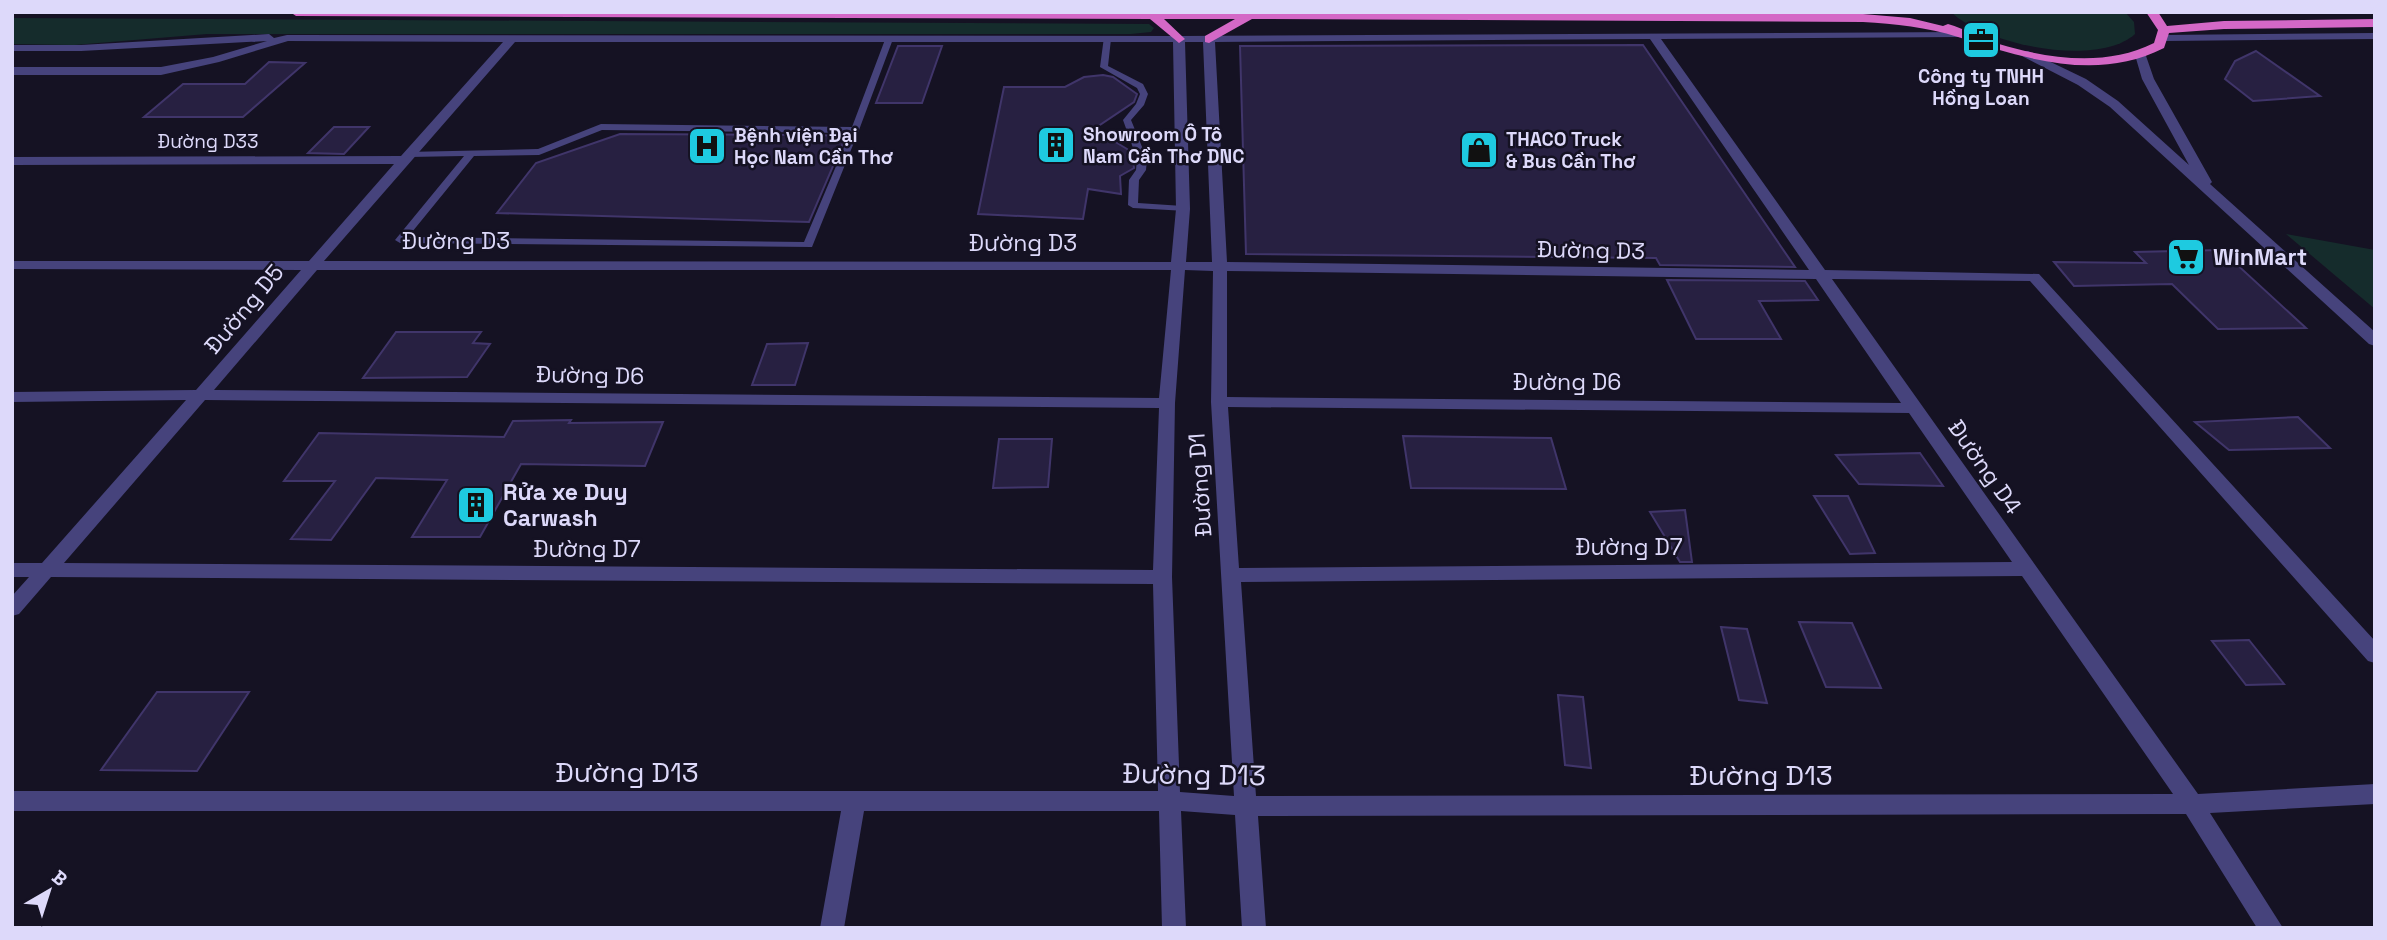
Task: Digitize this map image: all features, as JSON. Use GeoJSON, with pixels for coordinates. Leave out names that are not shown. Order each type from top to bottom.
{"type":"FeatureCollection","features":[{"type":"Feature","properties":{"kind":"highway"},"geometry":{"type":"LineString","coordinates":[[296,12],[1863,18],[1910,22],[2024,53],[2089,61],[2141,55],[2152,50],[2164,34],[2224,25],[2375,23]]}},
{"type":"Feature","properties":{"kind":"highway"},"geometry":{"type":"LineString","coordinates":[[1925,12],[1960,34]]}},
{"type":"Feature","properties":{"kind":"highway"},"geometry":{"type":"LineString","coordinates":[[2152,12],[2164,34]]}},
{"type":"Feature","properties":{"kind":"highway"},"geometry":{"type":"LineString","coordinates":[[1153,15],[1179,39]]}},
{"type":"Feature","properties":{"kind":"highway"},"geometry":{"type":"LineString","coordinates":[[1209,39],[1252,15]]}},
{"type":"Feature","properties":{"kind":"street"},"geometry":{"type":"LineString","coordinates":[[12,48],[81,48],[232,38],[1209,39],[1960,34]]}},
{"type":"Feature","properties":{"kind":"street"},"geometry":{"type":"LineString","coordinates":[[2164,34],[2375,36]]}},
{"type":"Feature","properties":{"kind":"street","name":"Đường D4"},"geometry":{"type":"LineString","coordinates":[[1654,37],[2192,804],[2272,928]]}},
{"type":"Feature","properties":{"kind":"street"},"geometry":{"type":"LineString","coordinates":[[12,71],[160,71],[215,60],[287,38]]}},
{"type":"Feature","properties":{"kind":"street","name":"Đường D5"},"geometry":{"type":"LineString","coordinates":[[12,609],[203,395],[312,263],[512,38]]}},
{"type":"Feature","properties":{"kind":"street","name":"Đường D1"},"geometry":{"type":"LineString","coordinates":[[1174,928],[1162,577],[1167,403],[1183,209],[1179,39]]}},
{"type":"Feature","properties":{"kind":"street","name":"Đường D1"},"geometry":{"type":"LineString","coordinates":[[1209,39],[1220,269],[1219,402],[1254,928]]}},
{"type":"Feature","properties":{"kind":"street"},"geometry":{"type":"LineString","coordinates":[[53,71],[81,48]]}},
{"type":"Feature","properties":{"kind":"street"},"geometry":{"type":"LineString","coordinates":[[2024,53],[2063,71],[2107,98],[2375,341]]}},
{"type":"Feature","properties":{"kind":"street"},"geometry":{"type":"LineString","coordinates":[[2141,55],[2148,79],[2211,195]]}},
{"type":"Feature","properties":{"kind":"street","name":"Đường D33"},"geometry":{"type":"LineString","coordinates":[[12,161],[406,157]]}},
{"type":"Feature","properties":{"kind":"street","name":"Đường D3"},"geometry":{"type":"LineString","coordinates":[[12,265],[312,263],[1177,267],[2034,277],[2375,655]]}},
{"type":"Feature","properties":{"kind":"street","name":"Đường D6"},"geometry":{"type":"LineString","coordinates":[[12,397],[203,395],[1167,403]]}},
{"type":"Feature","properties":{"kind":"street","name":"Đường D6"},"geometry":{"type":"LineString","coordinates":[[1219,402],[1914,408]]}},
{"type":"Feature","properties":{"kind":"street","name":"Đường D7"},"geometry":{"type":"LineString","coordinates":[[1231,575],[2027,569]]}},
{"type":"Feature","properties":{"kind":"street","name":"Đường D7"},"geometry":{"type":"LineString","coordinates":[[12,570],[1162,577]]}},
{"type":"Feature","properties":{"kind":"street","name":"Đường D13"},"geometry":{"type":"LineString","coordinates":[[12,801],[1170,802],[1246,806],[2192,804],[2375,794]]}},
{"type":"Feature","properties":{"kind":"street"},"geometry":{"type":"LineString","coordinates":[[832,928],[854,802]]}},
{"type":"Feature","properties":{"kind":"lane"},"geometry":{"type":"LineString","coordinates":[[471,153],[400,240],[808,245],[855,131],[889,38]]}},
{"type":"Feature","properties":{"kind":"lane"},"geometry":{"type":"LineString","coordinates":[[1107,39],[1104,67],[1140,86],[1144,94],[1140,106],[1127,120],[1142,159],[1141,170],[1134,180],[1133,205],[1183,209]]}},
{"type":"Feature","properties":{"kind":"lane"},"geometry":{"type":"LineString","coordinates":[[406,157],[539,152],[601,127],[855,131]]}},
{"type":"Feature","properties":{"kind":"green space"},"geometry":{"type":"Polygon","coordinates":[[[1951,12],[2125,12],[2134,22],[2135,34],[2118,44],[2095,50],[2042,48],[1989,34],[1967,24],[1951,12]]]}},
{"type":"Feature","properties":{"kind":"green space"},"geometry":{"type":"Polygon","coordinates":[[[12,18],[1149,24],[1154,28],[1151,32],[1131,34],[207,34],[74,45],[12,44],[12,18]]]}},
{"type":"Feature","properties":{"kind":"green space"},"geometry":{"type":"Polygon","coordinates":[[[2286,234],[2375,250],[2375,309],[2286,234]]]}},
{"type":"Feature","properties":{"kind":"building","name":"THACO Truck & Bus Cần Thơ"},"geometry":{"type":"Polygon","coordinates":[[[1643,45],[1795,267],[1660,265],[1656,258],[1246,254],[1240,46],[1643,45]]]}},
{"type":"Feature","properties":{"kind":"building"},"geometry":{"type":"Polygon","coordinates":[[[898,46],[942,46],[922,103],[876,103],[898,46]]]}},
{"type":"Feature","properties":{"kind":"building"},"geometry":{"type":"Polygon","coordinates":[[[2256,51],[2320,96],[2253,101],[2225,79],[2235,61],[2256,51]]]}},
{"type":"Feature","properties":{"kind":"building"},"geometry":{"type":"Polygon","coordinates":[[[269,62],[305,63],[243,117],[144,117],[183,84],[245,84],[269,62]]]}},
{"type":"Feature","properties":{"kind":"building","name":"Showroom Ô Tô Nam Cần Thơ DNC"},"geometry":{"type":"Polygon","coordinates":[[[1084,77],[1113,77],[1137,94],[1134,102],[1094,129],[1132,152],[1134,168],[1120,176],[1121,194],[1088,189],[1083,219],[978,214],[1004,87],[1065,87],[1084,77]]]}},
{"type":"Feature","properties":{"kind":"building"},"geometry":{"type":"Polygon","coordinates":[[[334,127],[369,127],[344,154],[308,153],[334,127]]]}},
{"type":"Feature","properties":{"kind":"building"},"geometry":{"type":"Polygon","coordinates":[[[620,134],[846,136],[809,222],[497,213],[536,163],[620,134]]]}},
{"type":"Feature","properties":{"kind":"building"},"geometry":{"type":"Polygon","coordinates":[[[2221,250],[2306,328],[2218,329],[2172,284],[2074,286],[2054,262],[2146,263],[2135,252],[2221,250]]]}},
{"type":"Feature","properties":{"kind":"building"},"geometry":{"type":"Polygon","coordinates":[[[1667,280],[1805,281],[1818,300],[1759,301],[1781,339],[1696,339],[1667,280]]]}},
{"type":"Feature","properties":{"kind":"building"},"geometry":{"type":"Polygon","coordinates":[[[396,332],[481,332],[473,343],[490,344],[467,377],[363,378],[396,332]]]}},
{"type":"Feature","properties":{"kind":"building"},"geometry":{"type":"Polygon","coordinates":[[[808,343],[795,385],[752,385],[767,344],[808,343]]]}},
{"type":"Feature","properties":{"kind":"building"},"geometry":{"type":"Polygon","coordinates":[[[2298,417],[2330,448],[2229,450],[2195,422],[2298,417]]]}},
{"type":"Feature","properties":{"kind":"building"},"geometry":{"type":"Polygon","coordinates":[[[571,420],[569,423],[663,422],[645,466],[521,464],[480,537],[412,537],[447,480],[376,478],[331,540],[291,539],[335,481],[284,481],[319,433],[504,437],[513,421],[571,420]]]}},
{"type":"Feature","properties":{"kind":"building"},"geometry":{"type":"Polygon","coordinates":[[[1403,436],[1551,438],[1566,489],[1411,488],[1403,436]]]}},
{"type":"Feature","properties":{"kind":"building"},"geometry":{"type":"Polygon","coordinates":[[[999,439],[1052,439],[1048,487],[993,488],[999,439]]]}},
{"type":"Feature","properties":{"kind":"building"},"geometry":{"type":"Polygon","coordinates":[[[1920,453],[1943,486],[1859,484],[1836,455],[1920,453]]]}},
{"type":"Feature","properties":{"kind":"building"},"geometry":{"type":"Polygon","coordinates":[[[1814,496],[1848,496],[1875,553],[1850,554],[1814,496]]]}},
{"type":"Feature","properties":{"kind":"building"},"geometry":{"type":"Polygon","coordinates":[[[1685,510],[1692,562],[1680,562],[1650,512],[1685,510]]]}},
{"type":"Feature","properties":{"kind":"building"},"geometry":{"type":"Polygon","coordinates":[[[1799,622],[1852,623],[1881,688],[1826,687],[1799,622]]]}},
{"type":"Feature","properties":{"kind":"building"},"geometry":{"type":"Polygon","coordinates":[[[1721,627],[1747,629],[1767,703],[1739,700],[1721,627]]]}},
{"type":"Feature","properties":{"kind":"building"},"geometry":{"type":"Polygon","coordinates":[[[2249,640],[2284,684],[2246,685],[2212,641],[2249,640]]]}},
{"type":"Feature","properties":{"kind":"building"},"geometry":{"type":"Polygon","coordinates":[[[157,692],[249,692],[197,771],[101,770],[157,692]]]}},
{"type":"Feature","properties":{"kind":"building"},"geometry":{"type":"Polygon","coordinates":[[[1558,695],[1583,697],[1591,768],[1565,765],[1558,695]]]}},
{"type":"Feature","properties":{"kind":"place","name":"Công ty TNHH Hồng Loan"},"geometry":{"type":"Point","coordinates":[1981,40]}},
{"type":"Feature","properties":{"kind":"place","name":"Showroom Ô Tô Nam Cần Thơ DNC"},"geometry":{"type":"Point","coordinates":[1056,145]}},
{"type":"Feature","properties":{"kind":"place","name":"Bệnh viện Đại Học Nam Cần Thơ"},"geometry":{"type":"Point","coordinates":[707,146]}},
{"type":"Feature","properties":{"kind":"place","name":"THACO Truck & Bus Cần Thơ"},"geometry":{"type":"Point","coordinates":[1479,150]}},
{"type":"Feature","properties":{"kind":"place","name":"WinMart"},"geometry":{"type":"Point","coordinates":[2186,257]}},
{"type":"Feature","properties":{"kind":"place","name":"Rửa xe Duy Carwash"},"geometry":{"type":"Point","coordinates":[476,505]}}]}
